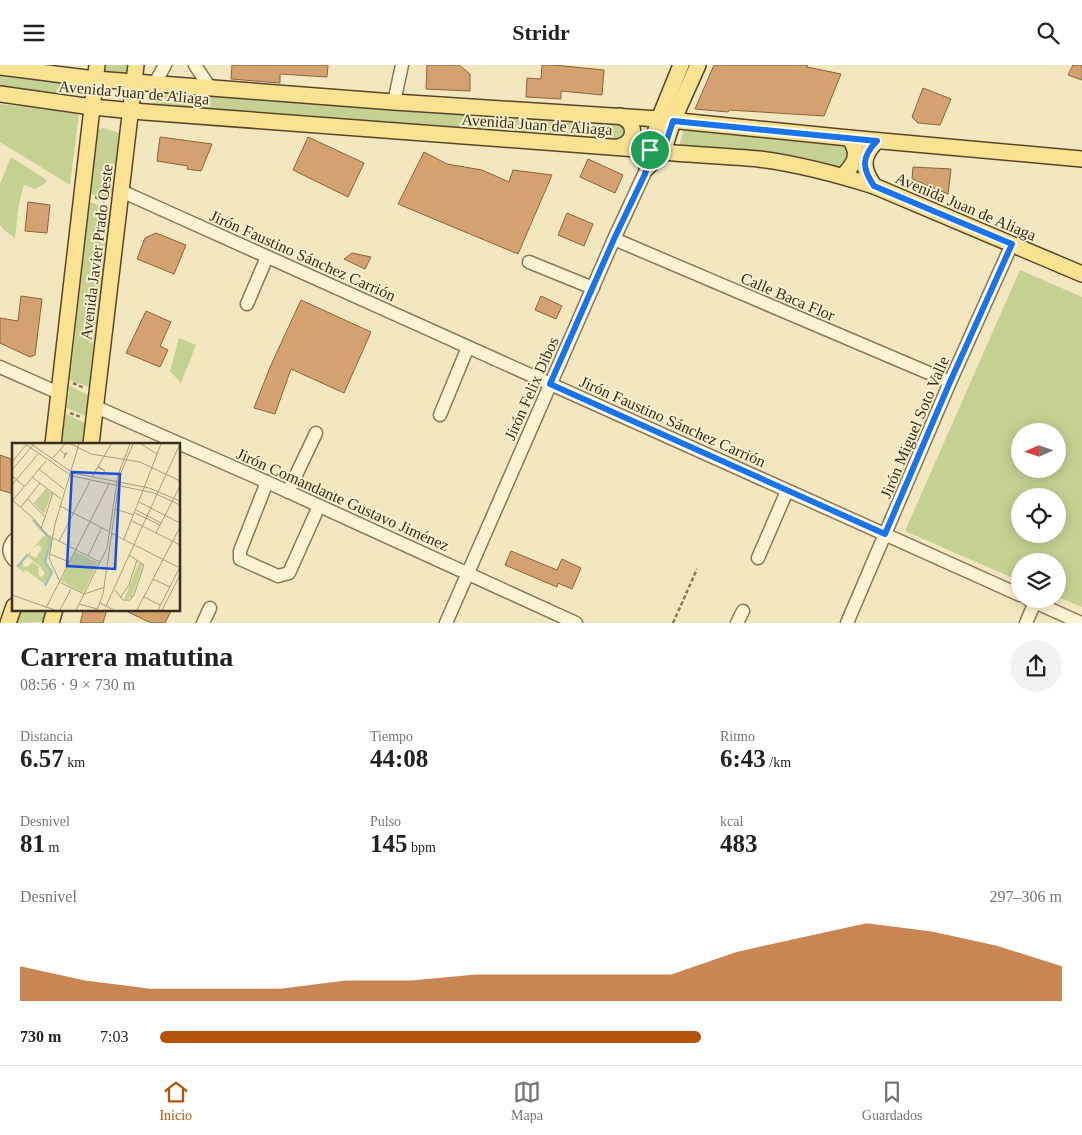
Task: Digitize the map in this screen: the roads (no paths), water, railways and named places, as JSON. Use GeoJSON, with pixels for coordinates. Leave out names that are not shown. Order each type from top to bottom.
{"type":"FeatureCollection","features":[{"type":"Feature","properties":{"kind":"main road","name":"Avenida Javier Prado Oeste"},"geometry":{"type":"LineString","coordinates":[[91,443],[136,65]]}},
{"type":"Feature","properties":{"kind":"main road"},"geometry":{"type":"LineString","coordinates":[[647,167],[657,151],[681,65]]}},
{"type":"Feature","properties":{"kind":"main road"},"geometry":{"type":"LineString","coordinates":[[666,120],[698,65]]}},
{"type":"Feature","properties":{"kind":"main road","name":"Avenida Juan de Aliaga"},"geometry":{"type":"LineString","coordinates":[[0,67],[96,72],[134,82],[394,102],[620,116],[1082,159]]}},
{"type":"Feature","properties":{"kind":"main road","name":"Avenida Javier Prado Oeste"},"geometry":{"type":"LineString","coordinates":[[53,443],[96,72]]}},
{"type":"Feature","properties":{"kind":"main road","name":"Avenida Juan de Aliaga"},"geometry":{"type":"LineString","coordinates":[[0,95],[92,107],[759,159],[814,169],[874,186],[1082,275]]}},
{"type":"Feature","properties":{"kind":"main road"},"geometry":{"type":"LineString","coordinates":[[618,147],[626,144],[632,137],[630,124],[620,116]]}},
{"type":"Feature","properties":{"kind":"main road"},"geometry":{"type":"LineString","coordinates":[[89,131],[93,124],[99,120],[109,118],[121,123],[128,134]]}},
{"type":"Feature","properties":{"kind":"main road"},"geometry":{"type":"LineString","coordinates":[[843,176],[855,160],[856,152],[849,138]]}},
{"type":"Feature","properties":{"kind":"main road"},"geometry":{"type":"LineString","coordinates":[[874,186],[866,175],[865,165],[870,147],[877,141]]}},
{"type":"Feature","properties":{"kind":"main road"},"geometry":{"type":"LineString","coordinates":[[8,623],[13,610]]}},
{"type":"Feature","properties":{"kind":"main road"},"geometry":{"type":"LineString","coordinates":[[51,623],[55,610]]}},
{"type":"Feature","properties":{"kind":"street"},"geometry":{"type":"LineString","coordinates":[[155,83],[165,65]]}},
{"type":"Feature","properties":{"kind":"street"},"geometry":{"type":"LineString","coordinates":[[195,65],[210,88]]}},
{"type":"Feature","properties":{"kind":"street"},"geometry":{"type":"LineString","coordinates":[[394,102],[402,65]]}},
{"type":"Feature","properties":{"kind":"street","name":"Jirón Felix Dibos"},"geometry":{"type":"LineString","coordinates":[[446,623],[647,167]]}},
{"type":"Feature","properties":{"kind":"street","name":"Jirón Faustino Sánchez Carrión"},"geometry":{"type":"LineString","coordinates":[[121,191],[1011,591]]}},
{"type":"Feature","properties":{"kind":"street","name":"Calle Baca Flor"},"geometry":{"type":"LineString","coordinates":[[614,239],[950,382]]}},
{"type":"Feature","properties":{"kind":"street","name":"Jirón Miguel Soto Valle"},"geometry":{"type":"LineString","coordinates":[[847,623],[950,382],[1012,244]]}},
{"type":"Feature","properties":{"kind":"street"},"geometry":{"type":"LineString","coordinates":[[247,304],[268,257]]}},
{"type":"Feature","properties":{"kind":"street"},"geometry":{"type":"LineString","coordinates":[[529,262],[593,288]]}},
{"type":"Feature","properties":{"kind":"street"},"geometry":{"type":"LineString","coordinates":[[440,415],[468,347]]}},
{"type":"Feature","properties":{"kind":"street"},"geometry":{"type":"LineString","coordinates":[[0,367],[59,393]]}},
{"type":"Feature","properties":{"kind":"street","name":"Jirón Comandante Gustavo Jiménez"},"geometry":{"type":"LineString","coordinates":[[96,408],[177,443]]}},
{"type":"Feature","properties":{"kind":"street"},"geometry":{"type":"LineString","coordinates":[[288,492],[316,433]]}},
{"type":"Feature","properties":{"kind":"street","name":"Jirón Comandante Gustavo Jiménez"},"geometry":{"type":"LineString","coordinates":[[180,444],[576,623]]}},
{"type":"Feature","properties":{"kind":"street"},"geometry":{"type":"LineString","coordinates":[[267,482],[240,551],[240,559],[278,576],[288,573],[319,506]]}},
{"type":"Feature","properties":{"kind":"street"},"geometry":{"type":"LineString","coordinates":[[758,558],[787,491]]}},
{"type":"Feature","properties":{"kind":"street"},"geometry":{"type":"LineString","coordinates":[[8,558],[12,542]]}},
{"type":"Feature","properties":{"kind":"street"},"geometry":{"type":"LineString","coordinates":[[203,623],[210,608]]}},
{"type":"Feature","properties":{"kind":"street"},"geometry":{"type":"LineString","coordinates":[[1026,623],[1030,608]]}},
{"type":"Feature","properties":{"kind":"street"},"geometry":{"type":"LineString","coordinates":[[1049,608],[1081,623]]}}]}
